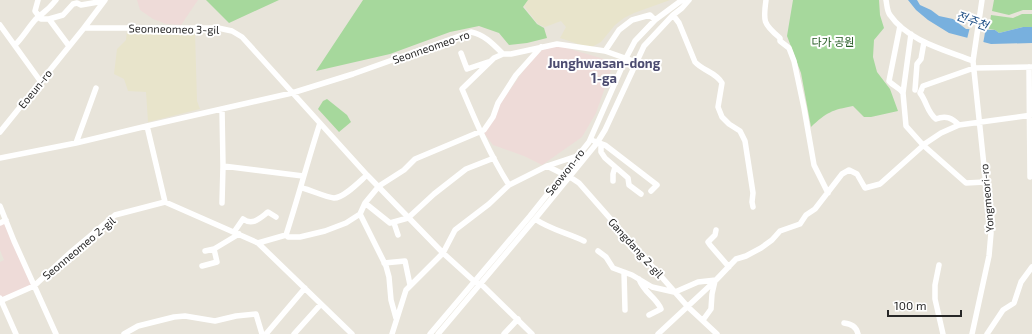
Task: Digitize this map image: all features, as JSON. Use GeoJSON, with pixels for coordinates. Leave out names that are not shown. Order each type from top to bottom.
{"type":"FeatureCollection","features":[{"type":"Feature","properties":{"kind":"street"},"geometry":{"type":"LineString","coordinates":[[38,0],[35,11],[41,19],[50,19],[69,46]]}},
{"type":"Feature","properties":{"kind":"street"},"geometry":{"type":"LineString","coordinates":[[14,45],[56,0]]}},
{"type":"Feature","properties":{"kind":"street","name":"Eoeun-ro"},"geometry":{"type":"LineString","coordinates":[[50,19],[63,15],[73,4],[77,3],[81,5],[105,0]]}},
{"type":"Feature","properties":{"kind":"street","name":"Eoeun-ro"},"geometry":{"type":"LineString","coordinates":[[0,132],[105,0]]}},
{"type":"Feature","properties":{"kind":"street","name":"Seowon-ro"},"geometry":{"type":"LineString","coordinates":[[438,334],[590,139],[635,41],[655,20],[682,0]]}},
{"type":"Feature","properties":{"kind":"street","name":"Seowon-ro"},"geometry":{"type":"LineString","coordinates":[[430,334],[535,219],[570,177],[582,160],[599,144],[604,130],[644,46],[673,15],[690,0]]}},
{"type":"Feature","properties":{"kind":"street"},"geometry":{"type":"LineString","coordinates":[[766,0],[764,17],[769,29],[789,48],[794,61],[814,165],[828,193]]}},
{"type":"Feature","properties":{"kind":"street"},"geometry":{"type":"LineString","coordinates":[[886,0],[889,14],[900,26],[924,42],[973,64],[1030,67],[1031,178]]}},
{"type":"Feature","properties":{"kind":"street","name":"Yongmeori-ro"},"geometry":{"type":"LineString","coordinates":[[972,334],[989,256],[991,233],[973,64],[982,0]]}},
{"type":"Feature","properties":{"kind":"street"},"geometry":{"type":"LineString","coordinates":[[605,51],[619,30],[632,20],[650,15],[655,20]]}},
{"type":"Feature","properties":{"kind":"street"},"geometry":{"type":"LineString","coordinates":[[673,15],[679,23],[695,62],[698,66],[719,78],[722,83],[718,107],[722,117],[729,124],[740,131],[745,141],[753,193],[753,208]]}},
{"type":"Feature","properties":{"kind":"street"},"geometry":{"type":"LineString","coordinates":[[0,25],[41,82]]}},
{"type":"Feature","properties":{"kind":"street"},"geometry":{"type":"LineString","coordinates":[[900,26],[889,81],[903,93]]}},
{"type":"Feature","properties":{"kind":"street","name":"Seonneomeo 3-gil"},"geometry":{"type":"LineString","coordinates":[[84,28],[218,28],[232,31],[242,37],[408,218],[443,253],[518,319],[532,334]]}},
{"type":"Feature","properties":{"kind":"street","name":"Seonneomeo-ro"},"geometry":{"type":"LineString","coordinates":[[0,158],[76,143],[292,93],[353,74],[471,32],[480,34],[489,40],[503,54]]}},
{"type":"Feature","properties":{"kind":"street"},"geometry":{"type":"LineString","coordinates":[[911,34],[903,93],[906,126],[923,145],[966,183],[985,182]]}},
{"type":"Feature","properties":{"kind":"street"},"geometry":{"type":"LineString","coordinates":[[915,90],[917,64],[921,59],[924,42]]}},
{"type":"Feature","properties":{"kind":"street"},"geometry":{"type":"LineString","coordinates":[[509,185],[480,132],[462,89],[490,62],[503,54],[511,54],[557,44],[605,51],[636,62]]}},
{"type":"Feature","properties":{"kind":"street"},"geometry":{"type":"LineString","coordinates":[[258,244],[286,235],[288,237],[300,237],[338,227],[360,214],[365,203],[379,186],[404,170],[415,158],[484,130],[498,103],[516,75],[541,47]]}},
{"type":"Feature","properties":{"kind":"street"},"geometry":{"type":"LineString","coordinates":[[462,53],[466,69],[490,62]]}},
{"type":"Feature","properties":{"kind":"street"},"geometry":{"type":"LineString","coordinates":[[959,125],[952,119],[942,116],[936,119],[929,114],[924,98],[920,93],[923,86],[973,64]]}},
{"type":"Feature","properties":{"kind":"street"},"geometry":{"type":"LineString","coordinates":[[76,143],[96,88]]}},
{"type":"Feature","properties":{"kind":"street"},"geometry":{"type":"LineString","coordinates":[[222,110],[222,203]]}},
{"type":"Feature","properties":{"kind":"street"},"geometry":{"type":"LineString","coordinates":[[658,334],[716,280],[736,259],[746,256],[761,248],[772,240],[780,231],[800,224],[806,215],[815,209],[842,174],[849,170],[857,174],[865,188],[880,184],[923,145],[941,133],[959,125],[1030,115]]}},
{"type":"Feature","properties":{"kind":"street"},"geometry":{"type":"LineString","coordinates":[[286,235],[302,188],[303,176],[320,123]]}},
{"type":"Feature","properties":{"kind":"street"},"geometry":{"type":"LineString","coordinates":[[147,126],[165,202],[258,244],[352,334]]}},
{"type":"Feature","properties":{"kind":"street"},"geometry":{"type":"LineString","coordinates":[[590,139],[599,144],[605,145],[657,185],[652,191]]}},
{"type":"Feature","properties":{"kind":"street"},"geometry":{"type":"LineString","coordinates":[[599,144],[601,152],[606,158],[628,178],[629,185],[641,194]]}},
{"type":"Feature","properties":{"kind":"street"},"geometry":{"type":"LineString","coordinates":[[392,334],[406,290],[443,253],[455,230],[497,197],[509,185],[547,166],[577,156],[582,160]]}},
{"type":"Feature","properties":{"kind":"street"},"geometry":{"type":"LineString","coordinates":[[365,203],[390,223],[394,223],[408,218],[425,202],[466,169],[494,158]]}},
{"type":"Feature","properties":{"kind":"street"},"geometry":{"type":"LineString","coordinates":[[223,166],[303,176]]}},
{"type":"Feature","properties":{"kind":"street"},"geometry":{"type":"LineString","coordinates":[[547,166],[564,174]]}},
{"type":"Feature","properties":{"kind":"street"},"geometry":{"type":"LineString","coordinates":[[613,181],[615,167]]}},
{"type":"Feature","properties":{"kind":"street"},"geometry":{"type":"LineString","coordinates":[[302,188],[335,198],[342,196],[367,175]]}},
{"type":"Feature","properties":{"kind":"street","name":"Gangdang 2-gil"},"geometry":{"type":"LineString","coordinates":[[570,177],[579,183],[675,292],[717,334]]}},
{"type":"Feature","properties":{"kind":"street","name":"Seonneomeo 2-gil"},"geometry":{"type":"LineString","coordinates":[[0,300],[34,286],[72,251],[115,216],[165,202]]}},
{"type":"Feature","properties":{"kind":"street"},"geometry":{"type":"LineString","coordinates":[[0,206],[56,334]]}},
{"type":"Feature","properties":{"kind":"street"},"geometry":{"type":"LineString","coordinates":[[205,251],[214,249],[236,233],[243,219],[248,222],[254,222],[268,212],[276,217]]}},
{"type":"Feature","properties":{"kind":"street"},"geometry":{"type":"LineString","coordinates":[[360,214],[384,263],[389,277],[391,300],[396,318]]}},
{"type":"Feature","properties":{"kind":"street"},"geometry":{"type":"LineString","coordinates":[[535,219],[555,231],[572,235],[584,241]]}},
{"type":"Feature","properties":{"kind":"street"},"geometry":{"type":"LineString","coordinates":[[0,223],[6,220]]}},
{"type":"Feature","properties":{"kind":"street"},"geometry":{"type":"LineString","coordinates":[[394,223],[398,235]]}},
{"type":"Feature","properties":{"kind":"street"},"geometry":{"type":"LineString","coordinates":[[716,230],[715,235],[708,242],[729,267]]}},
{"type":"Feature","properties":{"kind":"street"},"geometry":{"type":"LineString","coordinates":[[202,266],[217,262],[214,249]]}},
{"type":"Feature","properties":{"kind":"street"},"geometry":{"type":"LineString","coordinates":[[598,251],[606,257],[613,268],[632,275],[652,287],[675,292],[698,282],[716,280]]}},
{"type":"Feature","properties":{"kind":"street"},"geometry":{"type":"LineString","coordinates":[[384,263],[405,261],[410,285]]}},
{"type":"Feature","properties":{"kind":"street"},"geometry":{"type":"LineString","coordinates":[[939,265],[935,285],[935,299],[943,334]]}},
{"type":"Feature","properties":{"kind":"street"},"geometry":{"type":"LineString","coordinates":[[987,334],[1003,310],[1014,303],[1021,282],[1032,267]]}},
{"type":"Feature","properties":{"kind":"street"},"geometry":{"type":"LineString","coordinates":[[624,272],[625,310]]}},
{"type":"Feature","properties":{"kind":"street"},"geometry":{"type":"LineString","coordinates":[[639,279],[641,285],[649,296],[658,303],[661,309],[649,315]]}},
{"type":"Feature","properties":{"kind":"street"},"geometry":{"type":"LineString","coordinates":[[703,320],[712,306],[712,294],[716,280]]}},
{"type":"Feature","properties":{"kind":"street"},"geometry":{"type":"LineString","coordinates":[[266,334],[305,288]]}},
{"type":"Feature","properties":{"kind":"street"},"geometry":{"type":"LineString","coordinates":[[0,300],[16,334]]}},
{"type":"Feature","properties":{"kind":"street"},"geometry":{"type":"LineString","coordinates":[[294,334],[321,304]]}},
{"type":"Feature","properties":{"kind":"street"},"geometry":{"type":"LineString","coordinates":[[124,334],[138,326],[174,317],[185,316],[207,321],[215,321],[230,317],[256,314],[262,334]]}},
{"type":"Feature","properties":{"kind":"street"},"geometry":{"type":"LineString","coordinates":[[504,334],[518,319]]}},
{"type":"Feature","properties":{"kind":"street"},"geometry":{"type":"LineString","coordinates":[[844,323],[851,324],[855,327],[858,334]]}},
{"type":"Feature","properties":{"kind":"street"},"geometry":{"type":"LineString","coordinates":[[708,334],[713,330]]}},
{"type":"Feature","properties":{"kind":"shaded area"},"geometry":{"type":"Polygon","coordinates":[[[137,0],[198,0],[181,25],[166,24],[153,19],[140,10],[137,0]]]}},
{"type":"Feature","properties":{"kind":"shaded area"},"geometry":{"type":"Polygon","coordinates":[[[528,0],[670,0],[624,18],[615,25],[601,42],[590,48],[560,38],[566,27],[561,21],[545,27],[538,24],[524,6],[528,0]]]}},
{"type":"Feature","properties":{"kind":"shaded area"},"geometry":{"type":"Polygon","coordinates":[[[127,31],[195,32],[197,101],[200,109],[148,122],[146,92],[128,91],[124,79],[114,74],[117,49],[126,40],[127,31]]]}},
{"type":"Feature","properties":{"kind":"shaded area"},"geometry":{"type":"Polygon","coordinates":[[[553,44],[614,62],[596,113],[582,137],[542,165],[524,156],[493,145],[484,133],[494,117],[498,107],[526,67],[543,49],[553,44]]]}},
{"type":"Feature","properties":{"kind":"shaded area"},"geometry":{"type":"Polygon","coordinates":[[[3,221],[32,286],[0,298],[0,262],[4,260],[0,250],[0,223],[3,221]]]}},
{"type":"Feature","properties":{"kind":"green space"},"geometry":{"type":"Polygon","coordinates":[[[206,0],[279,0],[229,23],[206,0]]]}},
{"type":"Feature","properties":{"kind":"green space"},"geometry":{"type":"Polygon","coordinates":[[[363,0],[528,0],[523,7],[537,24],[544,28],[547,38],[527,43],[509,45],[499,33],[479,26],[450,32],[390,54],[316,71],[363,0]]]}},
{"type":"Feature","properties":{"kind":"green space","name":"다가 공원"},"geometry":{"type":"Polygon","coordinates":[[[793,0],[879,0],[880,15],[884,28],[874,40],[873,57],[877,72],[890,89],[898,111],[871,117],[864,117],[853,106],[830,112],[811,127],[801,73],[787,36],[793,0]]]}},
{"type":"Feature","properties":{"kind":"green space"},"geometry":{"type":"Polygon","coordinates":[[[994,0],[1032,0],[1032,10],[1023,10],[1009,15],[992,11],[994,0]]]}},
{"type":"Feature","properties":{"kind":"green space"},"geometry":{"type":"Polygon","coordinates":[[[1022,14],[1032,14],[1032,27],[1023,27],[999,33],[995,30],[989,29],[991,15],[1013,18],[1022,14]]]}},
{"type":"Feature","properties":{"kind":"green space"},"geometry":{"type":"Polygon","coordinates":[[[327,99],[347,115],[351,122],[339,132],[318,109],[323,101],[327,99]]]}},
{"type":"Feature","properties":{"kind":"water"},"geometry":{"type":"Polygon","coordinates":[[[908,0],[917,0],[920,5],[939,16],[953,19],[966,29],[995,30],[999,33],[1023,27],[1032,27],[1032,43],[991,44],[949,33],[928,20],[916,10],[908,0]]]}},
{"type":"Feature","properties":{"kind":"pier"},"geometry":{"type":"Polygon","coordinates":[[[970,27],[986,27],[983,44],[967,39],[970,27]]]}},
{"type":"Feature","properties":{"kind":"district","name":"Junghwasan-dong 1-ga"},"geometry":{"type":"Point","coordinates":[604,70]}},
{"type":"Feature","properties":{"kind":"water label","name":"전주천"},"geometry":{"type":"Point","coordinates":[972,21]}}]}
